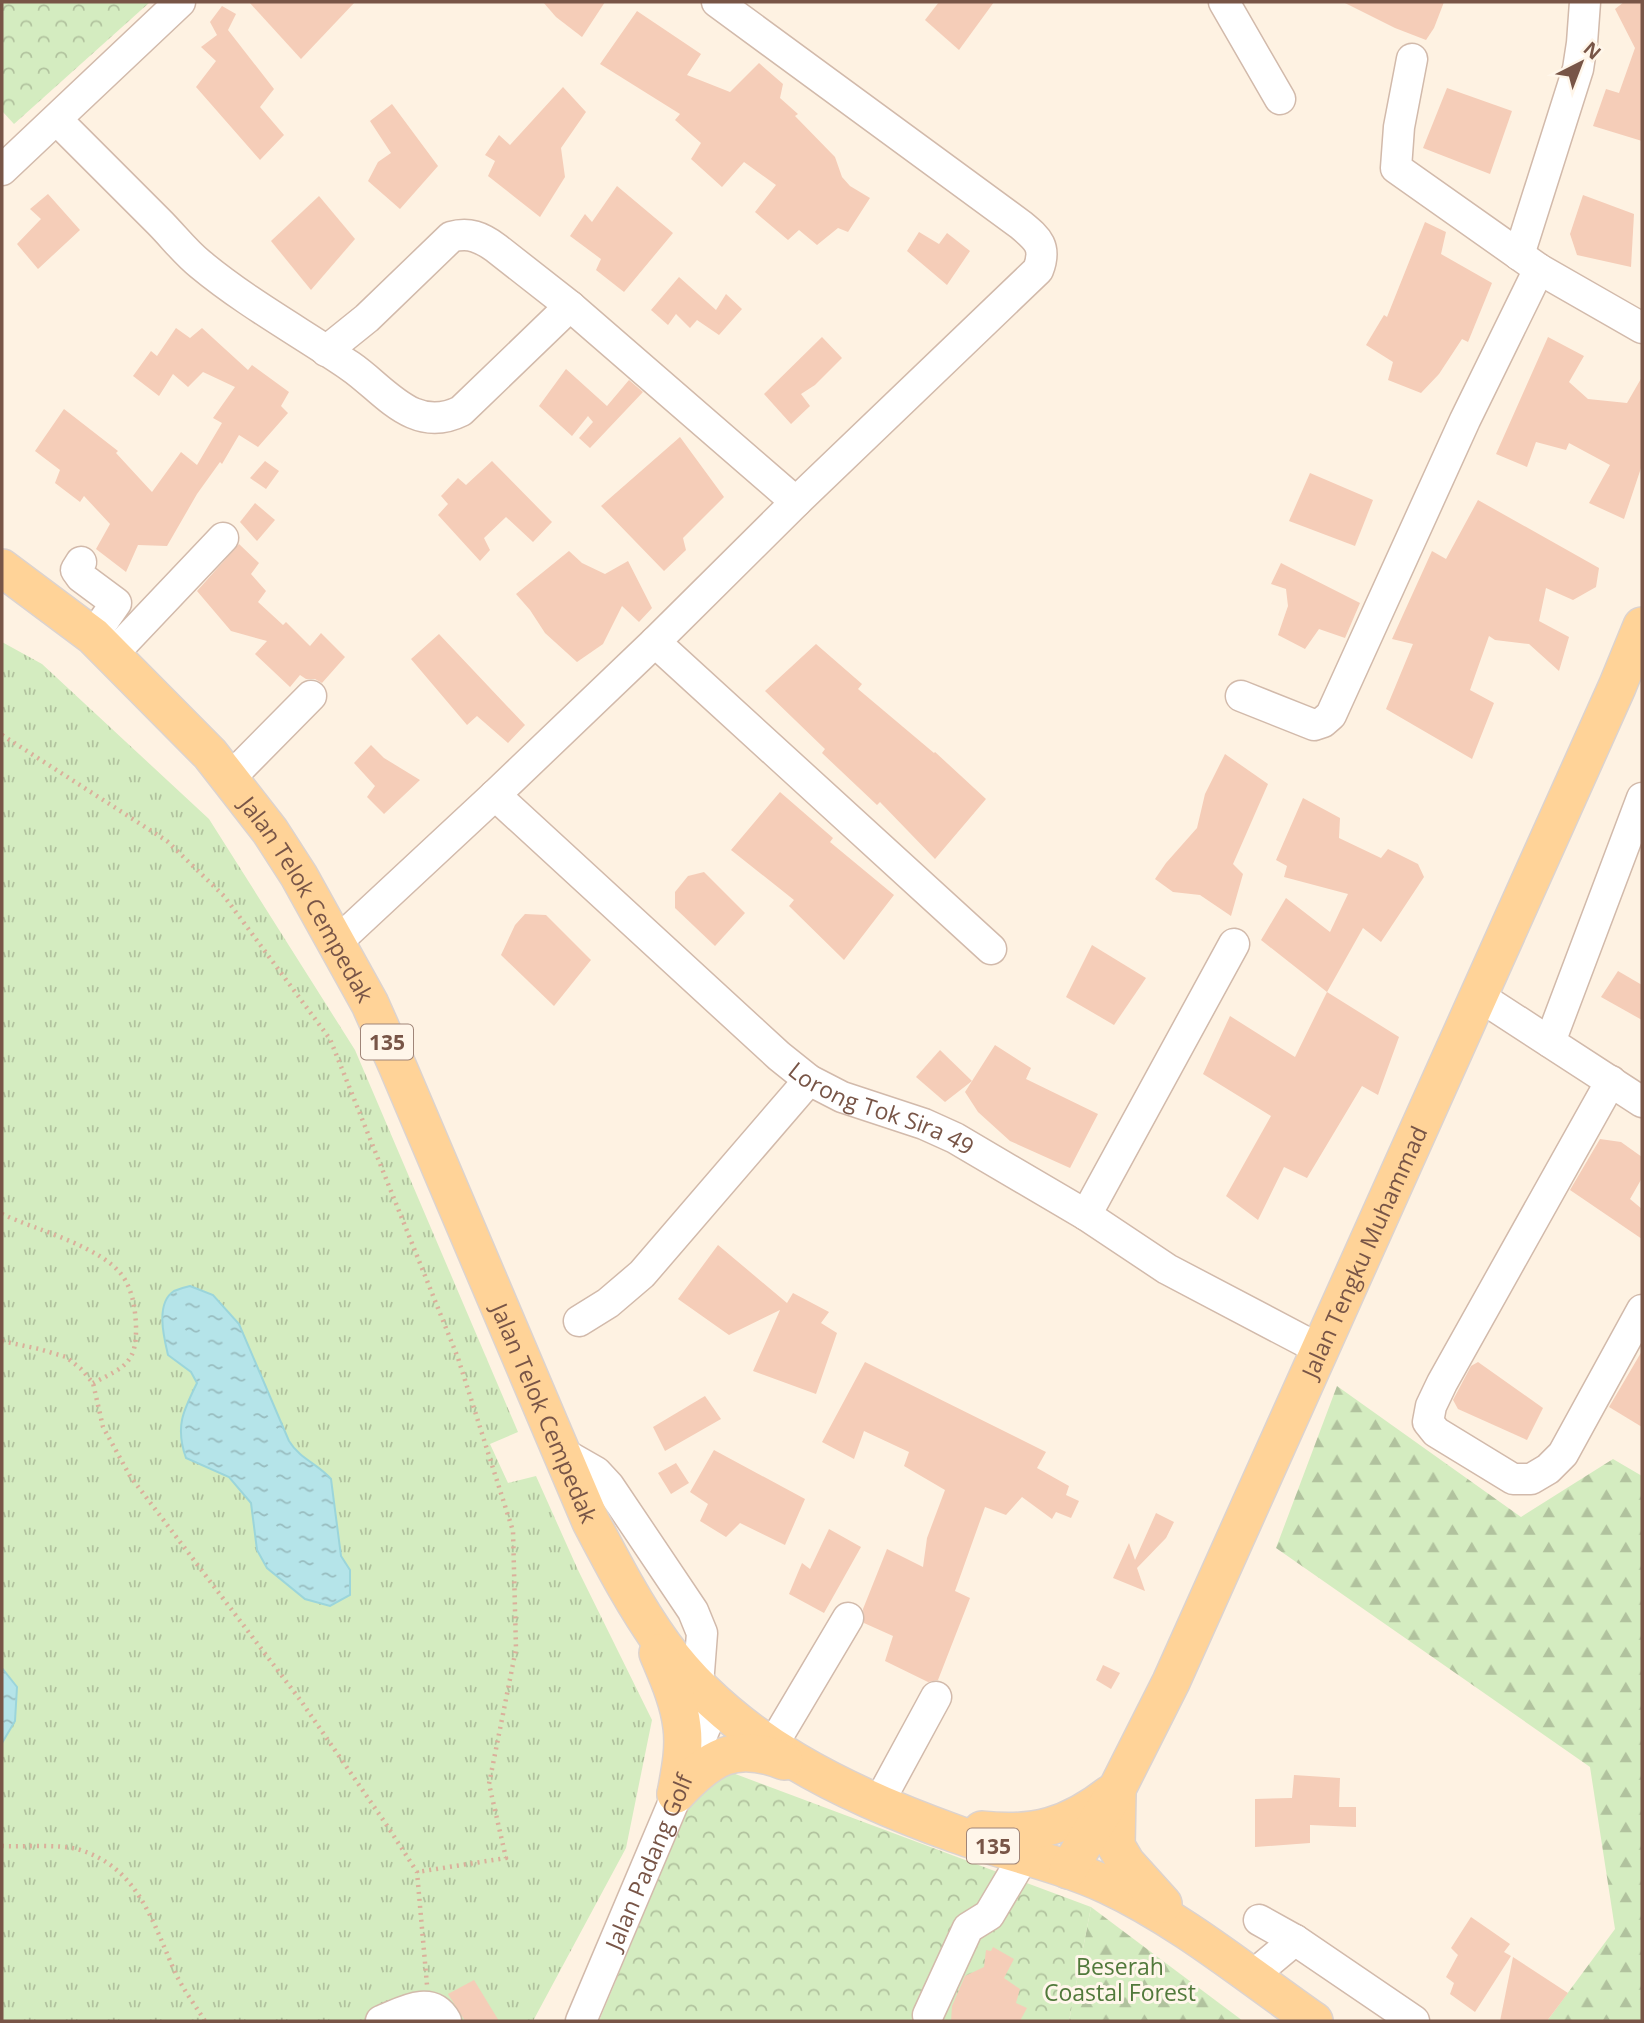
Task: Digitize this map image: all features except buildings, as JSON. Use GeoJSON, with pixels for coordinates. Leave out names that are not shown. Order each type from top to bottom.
{"type":"FeatureCollection","features":[{"type":"Feature","properties":{"kind":"main road","name":"Jalan Telok Cempedak"},"geometry":{"type":"LineString","coordinates":[[2,568],[102,646],[210,754],[270,831],[299,876],[370,1004],[591,1522],[614,1566],[664,1645],[707,1694],[772,1746],[820,1777],[918,1820],[1068,1870],[1130,1896],[1314,2021]]}},
{"type":"Feature","properties":{"kind":"main road","name":"Jalan Tengku Muhammad"},"geometry":{"type":"LineString","coordinates":[[1068,1870],[1117,1789],[1147,1732],[1195,1628],[1618,688],[1642,626]]}},
{"type":"Feature","properties":{"kind":"main road"},"geometry":{"type":"LineString","coordinates":[[638,1606],[676,1698],[683,1728],[683,1753],[676,1794]]}},
{"type":"Feature","properties":{"kind":"main road"},"geometry":{"type":"LineString","coordinates":[[676,1794],[698,1771],[731,1753],[749,1752],[770,1756],[820,1777]]}},
{"type":"Feature","properties":{"kind":"main road"},"geometry":{"type":"LineString","coordinates":[[918,1820],[999,1832],[1029,1832],[1074,1818],[1117,1789]]}},
{"type":"Feature","properties":{"kind":"main road"},"geometry":{"type":"LineString","coordinates":[[1117,1789],[1116,1846],[1126,1863],[1155,1896],[1207,1946]]}},
{"type":"Feature","properties":{"kind":"street"},"geometry":{"type":"LineString","coordinates":[[2,170],[180,2]]}},
{"type":"Feature","properties":{"kind":"street"},"geometry":{"type":"LineString","coordinates":[[337,942],[655,642],[796,502],[1038,270],[1042,259],[1041,248],[1033,235],[717,2]]}},
{"type":"Feature","properties":{"kind":"street"},"geometry":{"type":"LineString","coordinates":[[1224,2],[1280,99]]}},
{"type":"Feature","properties":{"kind":"street"},"geometry":{"type":"LineString","coordinates":[[1241,696],[1314,725],[1331,715],[1465,420],[1529,262],[1578,69],[1583,43],[1585,2]]}},
{"type":"Feature","properties":{"kind":"street"},"geometry":{"type":"LineString","coordinates":[[1412,59],[1399,127],[1396,168],[1529,262],[1642,328]]}},
{"type":"Feature","properties":{"kind":"street"},"geometry":{"type":"LineString","coordinates":[[57,120],[188,252],[248,300],[353,368],[411,414],[451,415],[460,411],[570,306]]}},
{"type":"Feature","properties":{"kind":"street"},"geometry":{"type":"LineString","coordinates":[[326,351],[367,318],[451,237],[473,235],[485,240],[570,306],[796,502]]}},
{"type":"Feature","properties":{"kind":"street"},"geometry":{"type":"LineString","coordinates":[[102,646],[223,538]]}},
{"type":"Feature","properties":{"kind":"street"},"geometry":{"type":"LineString","coordinates":[[81,562],[76,569],[80,577],[116,603],[102,646]]}},
{"type":"Feature","properties":{"kind":"street"},"geometry":{"type":"LineString","coordinates":[[655,642],[991,950]]}},
{"type":"Feature","properties":{"kind":"street"},"geometry":{"type":"LineString","coordinates":[[229,779],[312,696]]}},
{"type":"Feature","properties":{"kind":"street","name":"Lorong Tok Sira 49"},"geometry":{"type":"LineString","coordinates":[[495,795],[779,1056],[809,1080],[842,1097],[924,1124],[955,1138],[1086,1215],[1201,1288],[1319,1349]]}},
{"type":"Feature","properties":{"kind":"street"},"geometry":{"type":"LineString","coordinates":[[1550,1042],[1642,798]]}},
{"type":"Feature","properties":{"kind":"street"},"geometry":{"type":"LineString","coordinates":[[1086,1215],[1234,944]]}},
{"type":"Feature","properties":{"kind":"street"},"geometry":{"type":"LineString","coordinates":[[1479,996],[1642,1101]]}},
{"type":"Feature","properties":{"kind":"street"},"geometry":{"type":"LineString","coordinates":[[579,1321],[608,1303],[642,1274],[809,1080]]}},
{"type":"Feature","properties":{"kind":"street"},"geometry":{"type":"LineString","coordinates":[[1611,1081],[1442,1383],[1431,1406],[1428,1422],[1436,1432],[1513,1479],[1531,1479],[1548,1469],[1563,1454],[1642,1310]]}},
{"type":"Feature","properties":{"kind":"street","name":"Jalan Padang Golf"},"geometry":{"type":"LineString","coordinates":[[561,1452],[596,1472],[609,1486],[693,1611],[702,1633],[707,1694],[676,1794],[581,2021]]}},
{"type":"Feature","properties":{"kind":"street"},"geometry":{"type":"LineString","coordinates":[[772,1746],[848,1618]]}},
{"type":"Feature","properties":{"kind":"street"},"geometry":{"type":"LineString","coordinates":[[879,1802],[936,1696]]}},
{"type":"Feature","properties":{"kind":"street"},"geometry":{"type":"LineString","coordinates":[[928,2015],[968,1928],[989,1915],[1024,1856]]}},
{"type":"Feature","properties":{"kind":"street"},"geometry":{"type":"LineString","coordinates":[[1259,1920],[1295,1940],[1414,2021]]}},
{"type":"Feature","properties":{"kind":"street"},"geometry":{"type":"LineString","coordinates":[[1251,1977],[1295,1940]]}},
{"type":"Feature","properties":{"kind":"street"},"geometry":{"type":"LineString","coordinates":[[381,2021],[415,2006],[438,2014]]}},
{"type":"Feature","properties":{"kind":"path"},"geometry":{"type":"LineString","coordinates":[[2,735],[167,841],[224,895],[322,1028],[330,1039],[458,1359],[513,1531],[516,1649],[489,1784],[506,1858],[417,1872]]}},
{"type":"Feature","properties":{"kind":"path"},"geometry":{"type":"LineString","coordinates":[[2,1214],[99,1255],[123,1277],[134,1302],[136,1348],[123,1368],[93,1383]]}},
{"type":"Feature","properties":{"kind":"path"},"geometry":{"type":"LineString","coordinates":[[2,1341],[66,1357],[93,1383],[103,1427],[130,1476],[301,1701],[388,1827],[417,1872],[438,2014]]}},
{"type":"Feature","properties":{"kind":"path"},"geometry":{"type":"LineString","coordinates":[[2,1846],[76,1849],[117,1868],[132,1884],[149,1913],[176,1974],[205,2021]]}},
{"type":"Feature","properties":{"kind":"green space"},"geometry":{"type":"Polygon","coordinates":[[[2,2],[150,2],[14,124],[2,111],[2,2]]]}},
{"type":"Feature","properties":{"kind":"green space"},"geometry":{"type":"Polygon","coordinates":[[[2,642],[42,664],[209,819],[355,1050],[518,1432],[490,1444],[508,1483],[536,1476],[578,1570],[652,1720],[626,1848],[533,2021],[2,2021],[2,642]]]}},
{"type":"Feature","properties":{"kind":"green space"},"geometry":{"type":"Polygon","coordinates":[[[1337,1386],[1521,1517],[1613,1459],[1642,1476],[1642,2021],[1547,2021],[1615,1929],[1590,1767],[1276,1548],[1337,1386]]]}},
{"type":"Feature","properties":{"kind":"green space"},"geometry":{"type":"Polygon","coordinates":[[[730,1772],[1091,1907],[1069,2021],[599,2021],[697,1786],[730,1772]]]}},
{"type":"Feature","properties":{"kind":"green space","name":"Beserah Coastal Forest"},"geometry":{"type":"Polygon","coordinates":[[[1091,1907],[1243,2021],[1069,2021],[1091,1907]]]}},
{"type":"Feature","properties":{"kind":"water"},"geometry":{"type":"Polygon","coordinates":[[[190,1286],[213,1295],[239,1324],[289,1441],[298,1452],[331,1479],[341,1556],[350,1570],[350,1595],[330,1606],[305,1599],[267,1568],[257,1550],[251,1503],[229,1477],[186,1458],[181,1437],[182,1419],[197,1383],[191,1372],[168,1355],[162,1321],[168,1296],[190,1286]]]}},
{"type":"Feature","properties":{"kind":"water"},"geometry":{"type":"Polygon","coordinates":[[[2,1668],[17,1687],[15,1721],[2,1743],[2,1668]]]}}]}
